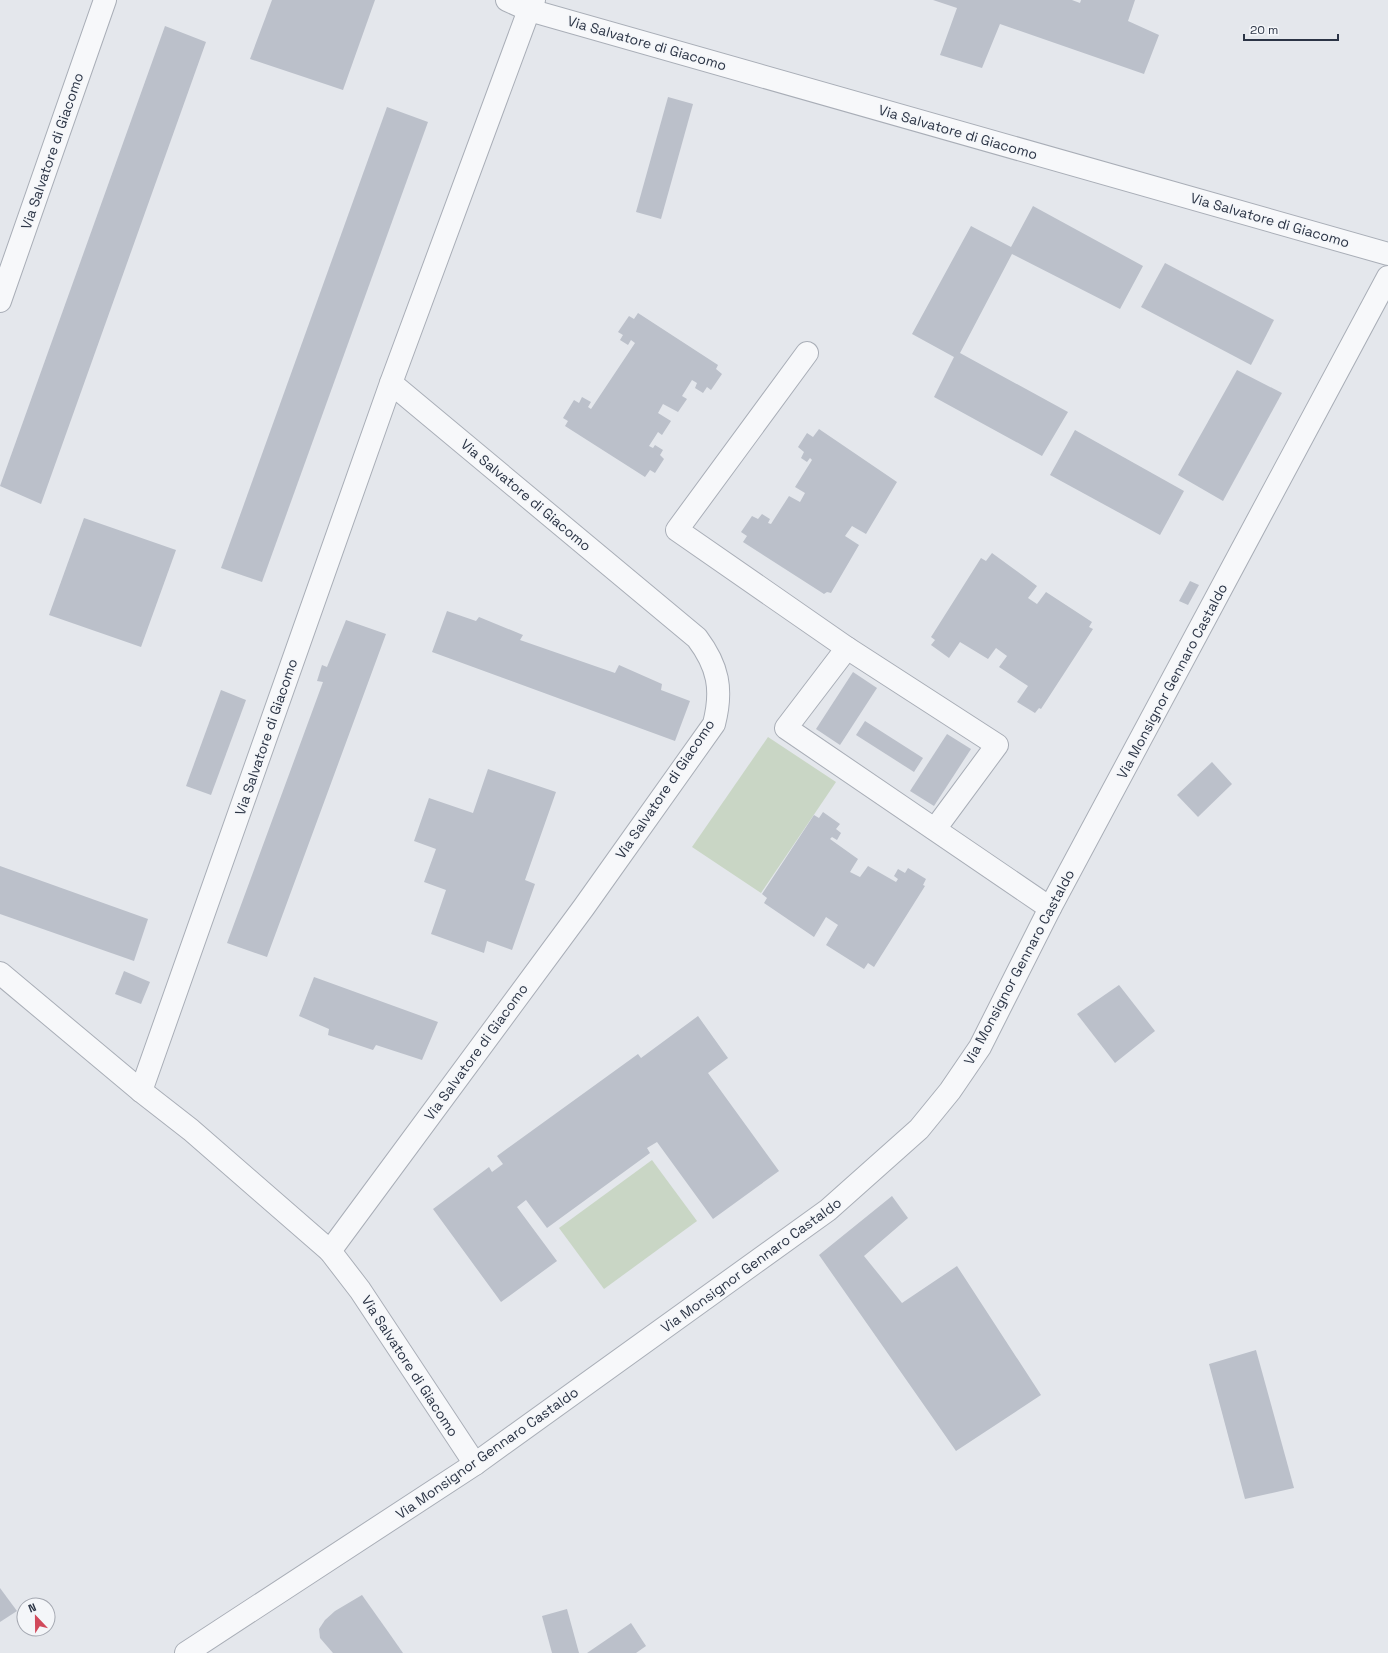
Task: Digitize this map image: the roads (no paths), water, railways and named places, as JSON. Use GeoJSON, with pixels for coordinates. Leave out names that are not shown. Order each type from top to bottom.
{"type":"FeatureCollection","features":[{"type":"Feature","properties":{"kind":"street","name":"Via Salvatore di Giacomo"},"geometry":{"type":"LineString","coordinates":[[0,301],[105,0]]}},
{"type":"Feature","properties":{"kind":"street","name":"Via Salvatore di Giacomo"},"geometry":{"type":"LineString","coordinates":[[507,0],[531,5],[1388,254]]}},
{"type":"Feature","properties":{"kind":"street","name":"Via Salvatore di Giacomo"},"geometry":{"type":"LineString","coordinates":[[141,1091],[391,383],[531,5]]}},
{"type":"Feature","properties":{"kind":"street","name":"Via Monsignor Gennaro Castaldo"},"geometry":{"type":"LineString","coordinates":[[186,1653],[475,1464],[828,1210],[919,1129],[950,1091],[980,1047],[1050,908],[1388,277]]}},
{"type":"Feature","properties":{"kind":"street"},"geometry":{"type":"LineString","coordinates":[[807,353],[677,530],[847,648],[997,745],[935,829]]}},
{"type":"Feature","properties":{"kind":"street","name":"Via Salvatore di Giacomo"},"geometry":{"type":"LineString","coordinates":[[330,1251],[584,906],[714,724],[718,707],[719,691],[717,674],[709,655],[697,638],[391,383]]}},
{"type":"Feature","properties":{"kind":"street"},"geometry":{"type":"LineString","coordinates":[[847,648],[786,728],[1050,908]]}},
{"type":"Feature","properties":{"kind":"street","name":"Via Salvatore di Giacomo"},"geometry":{"type":"LineString","coordinates":[[0,973],[141,1091],[191,1130],[330,1251],[360,1290],[475,1464]]}}]}
